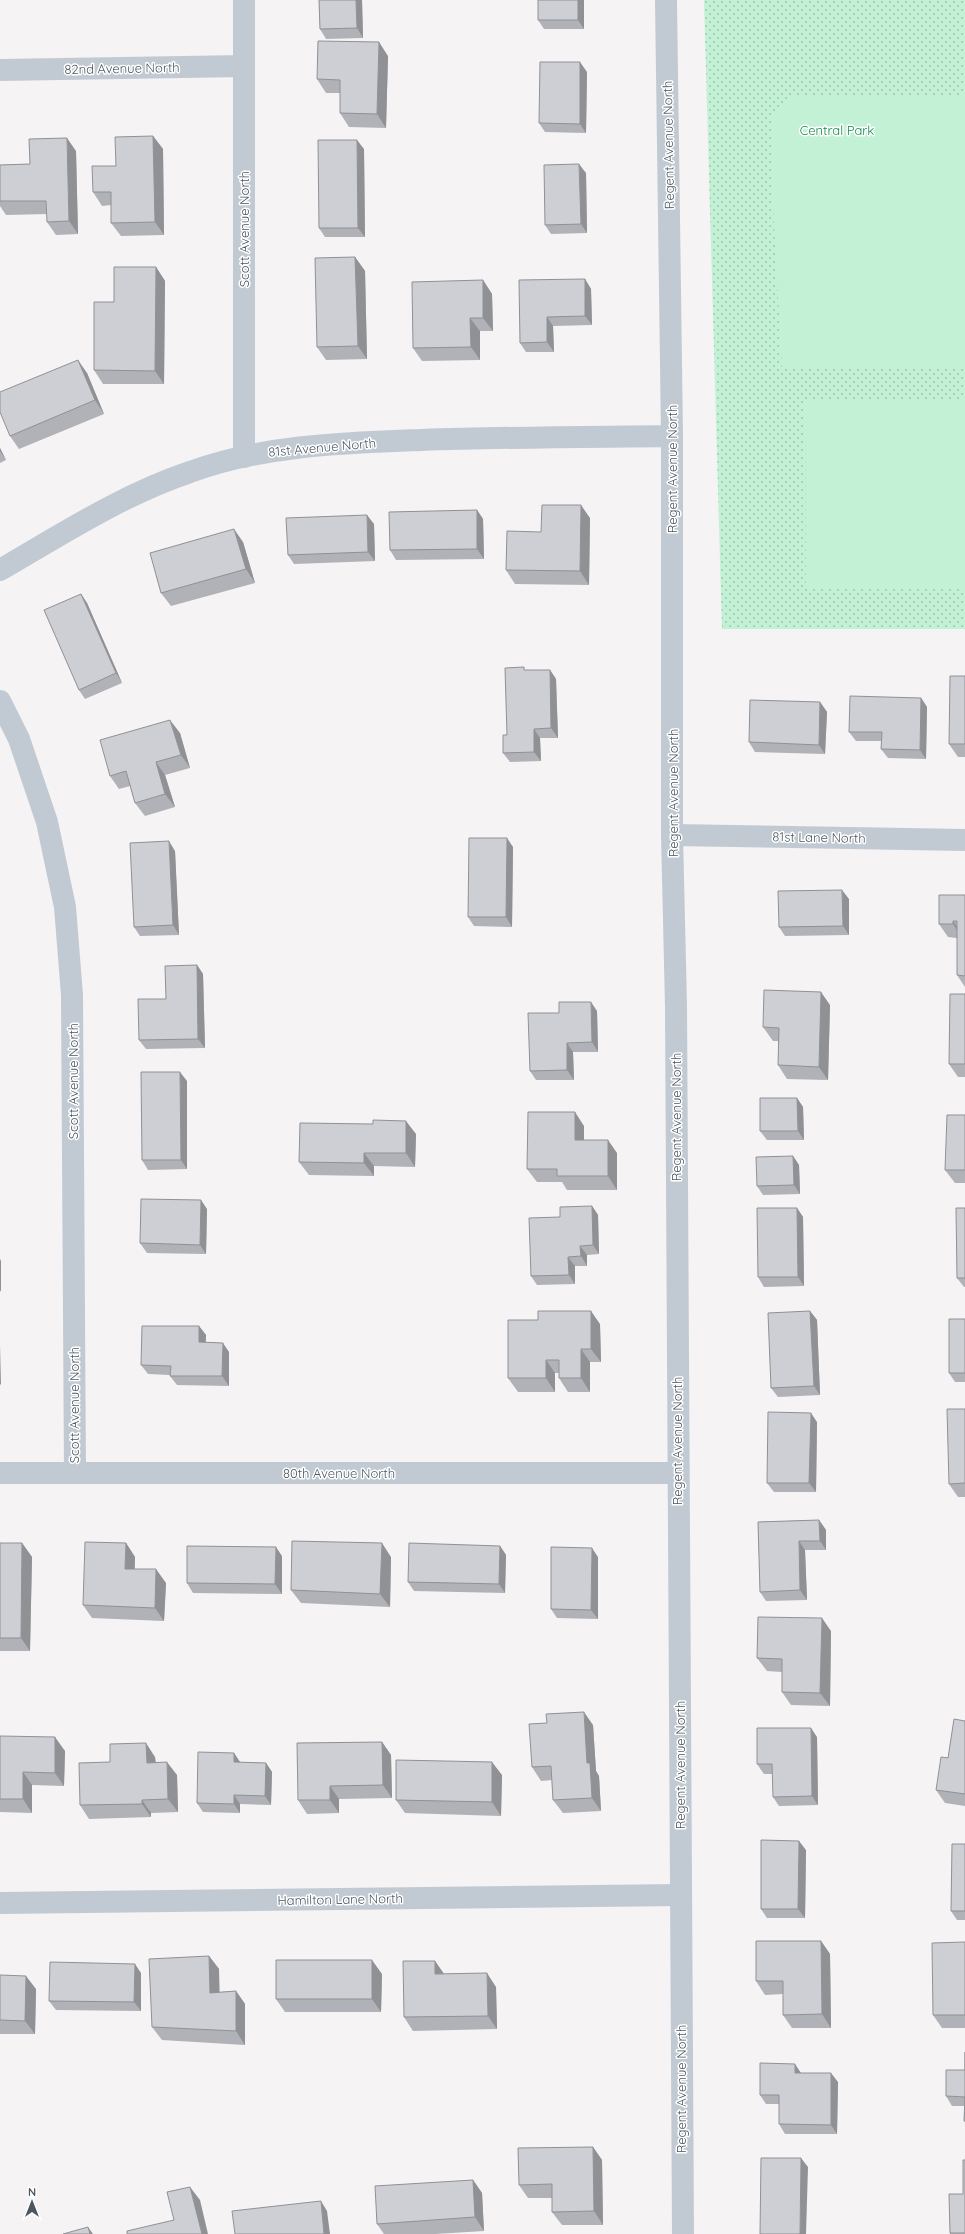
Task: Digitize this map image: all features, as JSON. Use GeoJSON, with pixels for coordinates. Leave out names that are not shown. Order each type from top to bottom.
{"type":"FeatureCollection","features":[{"type":"Feature","properties":{"kind":"street","name":"Scott Avenue North"},"geometry":{"type":"LineString","coordinates":[[244,0],[244,457]]}},
{"type":"Feature","properties":{"kind":"street","name":"Regent Avenue North"},"geometry":{"type":"LineString","coordinates":[[666,0],[672,436],[672,835],[676,1006],[677,1473],[683,2234]]}},
{"type":"Feature","properties":{"kind":"street","name":"82nd Avenue North"},"geometry":{"type":"LineString","coordinates":[[0,70],[244,66]]}},
{"type":"Feature","properties":{"kind":"street","name":"81st Avenue North"},"geometry":{"type":"LineString","coordinates":[[0,570],[118,502],[190,471],[266,452],[347,443],[518,437],[672,436]]}},
{"type":"Feature","properties":{"kind":"street","name":"Scott Avenue North"},"geometry":{"type":"LineString","coordinates":[[0,701],[19,739],[47,822],[65,908],[72,995],[75,1473]]}},
{"type":"Feature","properties":{"kind":"street","name":"81st Lane North"},"geometry":{"type":"LineString","coordinates":[[672,835],[965,840]]}},
{"type":"Feature","properties":{"kind":"street","name":"80th Avenue North"},"geometry":{"type":"LineString","coordinates":[[0,1473],[677,1473]]}},
{"type":"Feature","properties":{"kind":"street","name":"Hamilton Lane North"},"geometry":{"type":"LineString","coordinates":[[0,1903],[680,1895]]}},
{"type":"Feature","properties":{"kind":"green space","name":"Central Park"},"geometry":{"type":"Polygon","coordinates":[[[704,0],[965,0],[965,629],[722,629],[704,0]]]}},
{"type":"Feature","properties":{"kind":"green space"},"geometry":{"type":"Polygon","coordinates":[[[790,95],[965,97],[965,368],[782,368],[771,171],[773,115],[790,95]]]}},
{"type":"Feature","properties":{"kind":"green space"},"geometry":{"type":"Polygon","coordinates":[[[805,401],[965,401],[965,588],[806,588],[805,401]]]}},
{"type":"Feature","properties":{"kind":"building"},"geometry":{"type":"Polygon","coordinates":[[[319,0],[356,0],[357,28],[320,29],[319,0]]]}},
{"type":"Feature","properties":{"kind":"building"},"geometry":{"type":"Polygon","coordinates":[[[538,0],[578,0],[578,20],[538,20],[538,0]]]}},
{"type":"Feature","properties":{"kind":"building"},"geometry":{"type":"Polygon","coordinates":[[[318,41],[379,42],[377,114],[340,113],[340,80],[317,79],[318,41]]]}},
{"type":"Feature","properties":{"kind":"building"},"geometry":{"type":"Polygon","coordinates":[[[540,62],[580,62],[580,124],[539,123],[540,62]]]}},
{"type":"Feature","properties":{"kind":"building"},"geometry":{"type":"Polygon","coordinates":[[[153,136],[155,222],[111,223],[111,192],[93,192],[92,166],[116,166],[115,137],[153,136]]]}},
{"type":"Feature","properties":{"kind":"building"},"geometry":{"type":"Polygon","coordinates":[[[67,138],[69,221],[47,222],[46,201],[0,201],[0,165],[30,164],[29,139],[67,138]]]}},
{"type":"Feature","properties":{"kind":"building"},"geometry":{"type":"Polygon","coordinates":[[[318,140],[357,140],[358,228],[319,228],[318,140]]]}},
{"type":"Feature","properties":{"kind":"building"},"geometry":{"type":"Polygon","coordinates":[[[579,164],[581,224],[545,225],[544,165],[579,164]]]}},
{"type":"Feature","properties":{"kind":"building"},"geometry":{"type":"Polygon","coordinates":[[[355,257],[358,346],[317,347],[315,258],[355,257]]]}},
{"type":"Feature","properties":{"kind":"building"},"geometry":{"type":"Polygon","coordinates":[[[114,267],[156,267],[155,371],[94,370],[94,302],[114,302],[114,267]]]}},
{"type":"Feature","properties":{"kind":"building"},"geometry":{"type":"Polygon","coordinates":[[[585,279],[585,316],[547,317],[547,342],[520,343],[519,280],[585,279]]]}},
{"type":"Feature","properties":{"kind":"building"},"geometry":{"type":"Polygon","coordinates":[[[483,280],[483,318],[470,318],[471,347],[413,348],[412,282],[483,280]]]}},
{"type":"Feature","properties":{"kind":"building"},"geometry":{"type":"Polygon","coordinates":[[[78,360],[95,400],[10,436],[0,412],[0,392],[78,360]]]}},
{"type":"Feature","properties":{"kind":"building"},"geometry":{"type":"Polygon","coordinates":[[[542,505],[581,505],[580,571],[506,570],[507,531],[541,532],[542,505]]]}},
{"type":"Feature","properties":{"kind":"building"},"geometry":{"type":"Polygon","coordinates":[[[477,510],[477,549],[390,550],[389,512],[477,510]]]}},
{"type":"Feature","properties":{"kind":"building"},"geometry":{"type":"Polygon","coordinates":[[[367,515],[368,552],[288,555],[286,518],[367,515]]]}},
{"type":"Feature","properties":{"kind":"building"},"geometry":{"type":"Polygon","coordinates":[[[234,529],[246,569],[161,593],[150,553],[234,529]]]}},
{"type":"Feature","properties":{"kind":"building"},"geometry":{"type":"Polygon","coordinates":[[[81,594],[116,673],[79,690],[44,610],[81,594]]]}},
{"type":"Feature","properties":{"kind":"building"},"geometry":{"type":"Polygon","coordinates":[[[524,667],[524,670],[550,670],[551,728],[534,729],[534,752],[503,753],[503,735],[507,735],[505,668],[524,667]]]}},
{"type":"Feature","properties":{"kind":"building"},"geometry":{"type":"Polygon","coordinates":[[[950,676],[965,676],[965,744],[949,744],[950,676]]]}},
{"type":"Feature","properties":{"kind":"building"},"geometry":{"type":"Polygon","coordinates":[[[850,696],[921,698],[920,750],[881,749],[882,732],[849,732],[850,696]]]}},
{"type":"Feature","properties":{"kind":"building"},"geometry":{"type":"Polygon","coordinates":[[[750,700],[820,702],[819,745],[749,742],[750,700]]]}},
{"type":"Feature","properties":{"kind":"building"},"geometry":{"type":"Polygon","coordinates":[[[170,720],[181,755],[156,762],[165,794],[135,803],[126,771],[110,776],[100,740],[170,720]]]}},
{"type":"Feature","properties":{"kind":"building"},"geometry":{"type":"Polygon","coordinates":[[[469,838],[507,838],[506,917],[468,917],[469,838]]]}},
{"type":"Feature","properties":{"kind":"building"},"geometry":{"type":"Polygon","coordinates":[[[169,841],[173,925],[134,927],[130,843],[169,841]]]}},
{"type":"Feature","properties":{"kind":"building"},"geometry":{"type":"Polygon","coordinates":[[[842,890],[843,926],[779,927],[778,891],[842,890]]]}},
{"type":"Feature","properties":{"kind":"building"},"geometry":{"type":"Polygon","coordinates":[[[939,895],[965,895],[965,976],[957,975],[957,921],[953,921],[953,924],[939,924],[939,895]]]}},
{"type":"Feature","properties":{"kind":"building"},"geometry":{"type":"Polygon","coordinates":[[[197,965],[198,1039],[139,1040],[138,999],[166,999],[165,966],[197,965]]]}},
{"type":"Feature","properties":{"kind":"building"},"geometry":{"type":"Polygon","coordinates":[[[764,990],[821,992],[819,1067],[778,1065],[779,1028],[763,1027],[764,990]]]}},
{"type":"Feature","properties":{"kind":"building"},"geometry":{"type":"Polygon","coordinates":[[[950,994],[965,994],[965,1064],[949,1064],[950,994]]]}},
{"type":"Feature","properties":{"kind":"building"},"geometry":{"type":"Polygon","coordinates":[[[559,1002],[591,1002],[592,1042],[567,1043],[567,1070],[530,1071],[528,1013],[559,1013],[559,1002]]]}},
{"type":"Feature","properties":{"kind":"building"},"geometry":{"type":"Polygon","coordinates":[[[141,1072],[180,1072],[181,1160],[142,1160],[141,1072]]]}},
{"type":"Feature","properties":{"kind":"building"},"geometry":{"type":"Polygon","coordinates":[[[760,1098],[797,1098],[798,1131],[760,1131],[760,1098]]]}},
{"type":"Feature","properties":{"kind":"building"},"geometry":{"type":"Polygon","coordinates":[[[528,1112],[575,1112],[575,1140],[608,1140],[608,1176],[557,1176],[557,1169],[527,1169],[528,1112]]]}},
{"type":"Feature","properties":{"kind":"building"},"geometry":{"type":"Polygon","coordinates":[[[947,1115],[965,1115],[965,1170],[945,1170],[947,1115]]]}},
{"type":"Feature","properties":{"kind":"building"},"geometry":{"type":"Polygon","coordinates":[[[373,1120],[406,1121],[406,1153],[364,1153],[364,1163],[299,1162],[300,1123],[373,1124],[373,1120]]]}},
{"type":"Feature","properties":{"kind":"building"},"geometry":{"type":"Polygon","coordinates":[[[793,1156],[794,1185],[757,1186],[756,1157],[793,1156]]]}},
{"type":"Feature","properties":{"kind":"building"},"geometry":{"type":"Polygon","coordinates":[[[141,1199],[201,1200],[200,1245],[140,1243],[141,1199]]]}},
{"type":"Feature","properties":{"kind":"building"},"geometry":{"type":"Polygon","coordinates":[[[592,1206],[593,1245],[580,1246],[581,1256],[568,1257],[569,1275],[531,1276],[529,1218],[560,1217],[560,1207],[592,1206]]]}},
{"type":"Feature","properties":{"kind":"building"},"geometry":{"type":"Polygon","coordinates":[[[757,1208],[797,1208],[798,1277],[758,1277],[757,1208]]]}},
{"type":"Feature","properties":{"kind":"building"},"geometry":{"type":"Polygon","coordinates":[[[956,1208],[965,1208],[965,1278],[957,1278],[956,1208]]]}},
{"type":"Feature","properties":{"kind":"building"},"geometry":{"type":"Polygon","coordinates":[[[538,1311],[591,1311],[591,1349],[581,1349],[581,1378],[559,1378],[559,1360],[546,1360],[546,1378],[508,1378],[508,1320],[538,1320],[538,1311]]]}},
{"type":"Feature","properties":{"kind":"building"},"geometry":{"type":"Polygon","coordinates":[[[810,1311],[814,1386],[771,1388],[768,1313],[810,1311]]]}},
{"type":"Feature","properties":{"kind":"building"},"geometry":{"type":"Polygon","coordinates":[[[949,1319],[965,1319],[965,1373],[949,1373],[949,1319]]]}},
{"type":"Feature","properties":{"kind":"building"},"geometry":{"type":"Polygon","coordinates":[[[142,1326],[199,1326],[199,1342],[223,1343],[222,1376],[170,1376],[171,1366],[141,1365],[142,1326]]]}},
{"type":"Feature","properties":{"kind":"building"},"geometry":{"type":"Polygon","coordinates":[[[947,1409],[965,1409],[965,1483],[949,1484],[947,1409]]]}},
{"type":"Feature","properties":{"kind":"building"},"geometry":{"type":"Polygon","coordinates":[[[768,1412],[811,1413],[809,1483],[767,1483],[768,1412]]]}},
{"type":"Feature","properties":{"kind":"building"},"geometry":{"type":"Polygon","coordinates":[[[819,1520],[820,1541],[799,1541],[800,1590],[760,1592],[758,1522],[819,1520]]]}},
{"type":"Feature","properties":{"kind":"building"},"geometry":{"type":"Polygon","coordinates":[[[292,1541],[382,1543],[380,1594],[291,1590],[292,1541]]]}},
{"type":"Feature","properties":{"kind":"building"},"geometry":{"type":"Polygon","coordinates":[[[85,1542],[126,1543],[125,1569],[156,1569],[155,1608],[83,1605],[85,1542]]]}},
{"type":"Feature","properties":{"kind":"building"},"geometry":{"type":"Polygon","coordinates":[[[0,1543],[22,1543],[21,1638],[0,1638],[0,1543]]]}},
{"type":"Feature","properties":{"kind":"building"},"geometry":{"type":"Polygon","coordinates":[[[409,1543],[500,1546],[499,1584],[408,1582],[409,1543]]]}},
{"type":"Feature","properties":{"kind":"building"},"geometry":{"type":"Polygon","coordinates":[[[187,1546],[276,1547],[275,1584],[187,1583],[187,1546]]]}},
{"type":"Feature","properties":{"kind":"building"},"geometry":{"type":"Polygon","coordinates":[[[551,1547],[592,1548],[591,1610],[551,1609],[551,1547]]]}},
{"type":"Feature","properties":{"kind":"building"},"geometry":{"type":"Polygon","coordinates":[[[758,1617],[822,1618],[820,1693],[782,1692],[782,1659],[757,1658],[758,1617]]]}},
{"type":"Feature","properties":{"kind":"building"},"geometry":{"type":"Polygon","coordinates":[[[584,1712],[587,1763],[590,1763],[592,1798],[553,1800],[551,1766],[532,1767],[529,1724],[547,1723],[546,1714],[584,1712]]]}},
{"type":"Feature","properties":{"kind":"building"},"geometry":{"type":"Polygon","coordinates":[[[954,1719],[965,1721],[965,1794],[936,1790],[941,1757],[948,1758],[954,1719]]]}},
{"type":"Feature","properties":{"kind":"building"},"geometry":{"type":"Polygon","coordinates":[[[757,1728],[811,1728],[812,1796],[773,1797],[772,1764],[757,1764],[757,1728]]]}},
{"type":"Feature","properties":{"kind":"building"},"geometry":{"type":"Polygon","coordinates":[[[0,1736],[55,1737],[55,1773],[23,1772],[23,1799],[0,1799],[0,1736]]]}},
{"type":"Feature","properties":{"kind":"building"},"geometry":{"type":"Polygon","coordinates":[[[382,1742],[383,1785],[330,1786],[330,1800],[298,1800],[297,1743],[382,1742]]]}},
{"type":"Feature","properties":{"kind":"building"},"geometry":{"type":"Polygon","coordinates":[[[146,1743],[147,1763],[167,1762],[168,1799],[142,1800],[142,1804],[80,1805],[79,1763],[110,1762],[110,1744],[146,1743]]]}},
{"type":"Feature","properties":{"kind":"building"},"geometry":{"type":"Polygon","coordinates":[[[198,1752],[234,1753],[234,1762],[266,1763],[265,1796],[234,1795],[234,1804],[197,1803],[198,1752]]]}},
{"type":"Feature","properties":{"kind":"building"},"geometry":{"type":"Polygon","coordinates":[[[396,1760],[492,1762],[492,1802],[396,1800],[396,1760]]]}},
{"type":"Feature","properties":{"kind":"building"},"geometry":{"type":"Polygon","coordinates":[[[761,1840],[799,1841],[798,1909],[761,1909],[761,1840]]]}},
{"type":"Feature","properties":{"kind":"building"},"geometry":{"type":"Polygon","coordinates":[[[952,1844],[965,1844],[965,1911],[951,1911],[952,1844]]]}},
{"type":"Feature","properties":{"kind":"building"},"geometry":{"type":"Polygon","coordinates":[[[756,1941],[821,1941],[822,2014],[783,2015],[783,1981],[756,1981],[756,1941]]]}},
{"type":"Feature","properties":{"kind":"building"},"geometry":{"type":"Polygon","coordinates":[[[965,1942],[965,2015],[933,2015],[932,1943],[965,1942]]]}},
{"type":"Feature","properties":{"kind":"building"},"geometry":{"type":"Polygon","coordinates":[[[209,1956],[210,1993],[236,1991],[236,2031],[152,2027],[149,1959],[209,1956]]]}},
{"type":"Feature","properties":{"kind":"building"},"geometry":{"type":"Polygon","coordinates":[[[276,1960],[372,1960],[372,1999],[276,1999],[276,1960]]]}},
{"type":"Feature","properties":{"kind":"building"},"geometry":{"type":"Polygon","coordinates":[[[403,1961],[435,1961],[435,1974],[487,1973],[488,2016],[404,2017],[403,1961]]]}},
{"type":"Feature","properties":{"kind":"building"},"geometry":{"type":"Polygon","coordinates":[[[50,1962],[135,1964],[134,2002],[49,2001],[50,1962]]]}},
{"type":"Feature","properties":{"kind":"building"},"geometry":{"type":"Polygon","coordinates":[[[0,1975],[26,1976],[25,2021],[0,2020],[0,1975]]]}},
{"type":"Feature","properties":{"kind":"building"},"geometry":{"type":"Polygon","coordinates":[[[760,2063],[795,2064],[795,2073],[831,2073],[831,2125],[779,2124],[779,2095],[760,2095],[760,2063]]]}},
{"type":"Feature","properties":{"kind":"building"},"geometry":{"type":"Polygon","coordinates":[[[946,2070],[965,2070],[965,2097],[946,2096],[946,2070]]]}},
{"type":"Feature","properties":{"kind":"building"},"geometry":{"type":"Polygon","coordinates":[[[965,2097],[965,2121],[964,2121],[965,2097]]]}},
{"type":"Feature","properties":{"kind":"building"},"geometry":{"type":"Polygon","coordinates":[[[593,2147],[594,2211],[552,2212],[552,2184],[519,2185],[518,2148],[593,2147]]]}},
{"type":"Feature","properties":{"kind":"building"},"geometry":{"type":"Polygon","coordinates":[[[761,2158],[801,2158],[800,2234],[760,2234],[761,2158]]]}},
{"type":"Feature","properties":{"kind":"building"},"geometry":{"type":"Polygon","coordinates":[[[963,2160],[965,2160],[965,2233],[950,2233],[949,2194],[963,2194],[963,2160]]]}},
{"type":"Feature","properties":{"kind":"building"},"geometry":{"type":"Polygon","coordinates":[[[473,2180],[475,2217],[377,2224],[375,2186],[473,2180]]]}},
{"type":"Feature","properties":{"kind":"building"},"geometry":{"type":"Polygon","coordinates":[[[190,2187],[202,2234],[127,2234],[127,2231],[174,2220],[167,2192],[190,2187]]]}},
{"type":"Feature","properties":{"kind":"building"},"geometry":{"type":"Polygon","coordinates":[[[321,2201],[324,2234],[235,2234],[232,2211],[321,2201]]]}},
{"type":"Feature","properties":{"kind":"building"},"geometry":{"type":"Polygon","coordinates":[[[88,2227],[90,2234],[63,2234],[88,2227]]]}}]}
